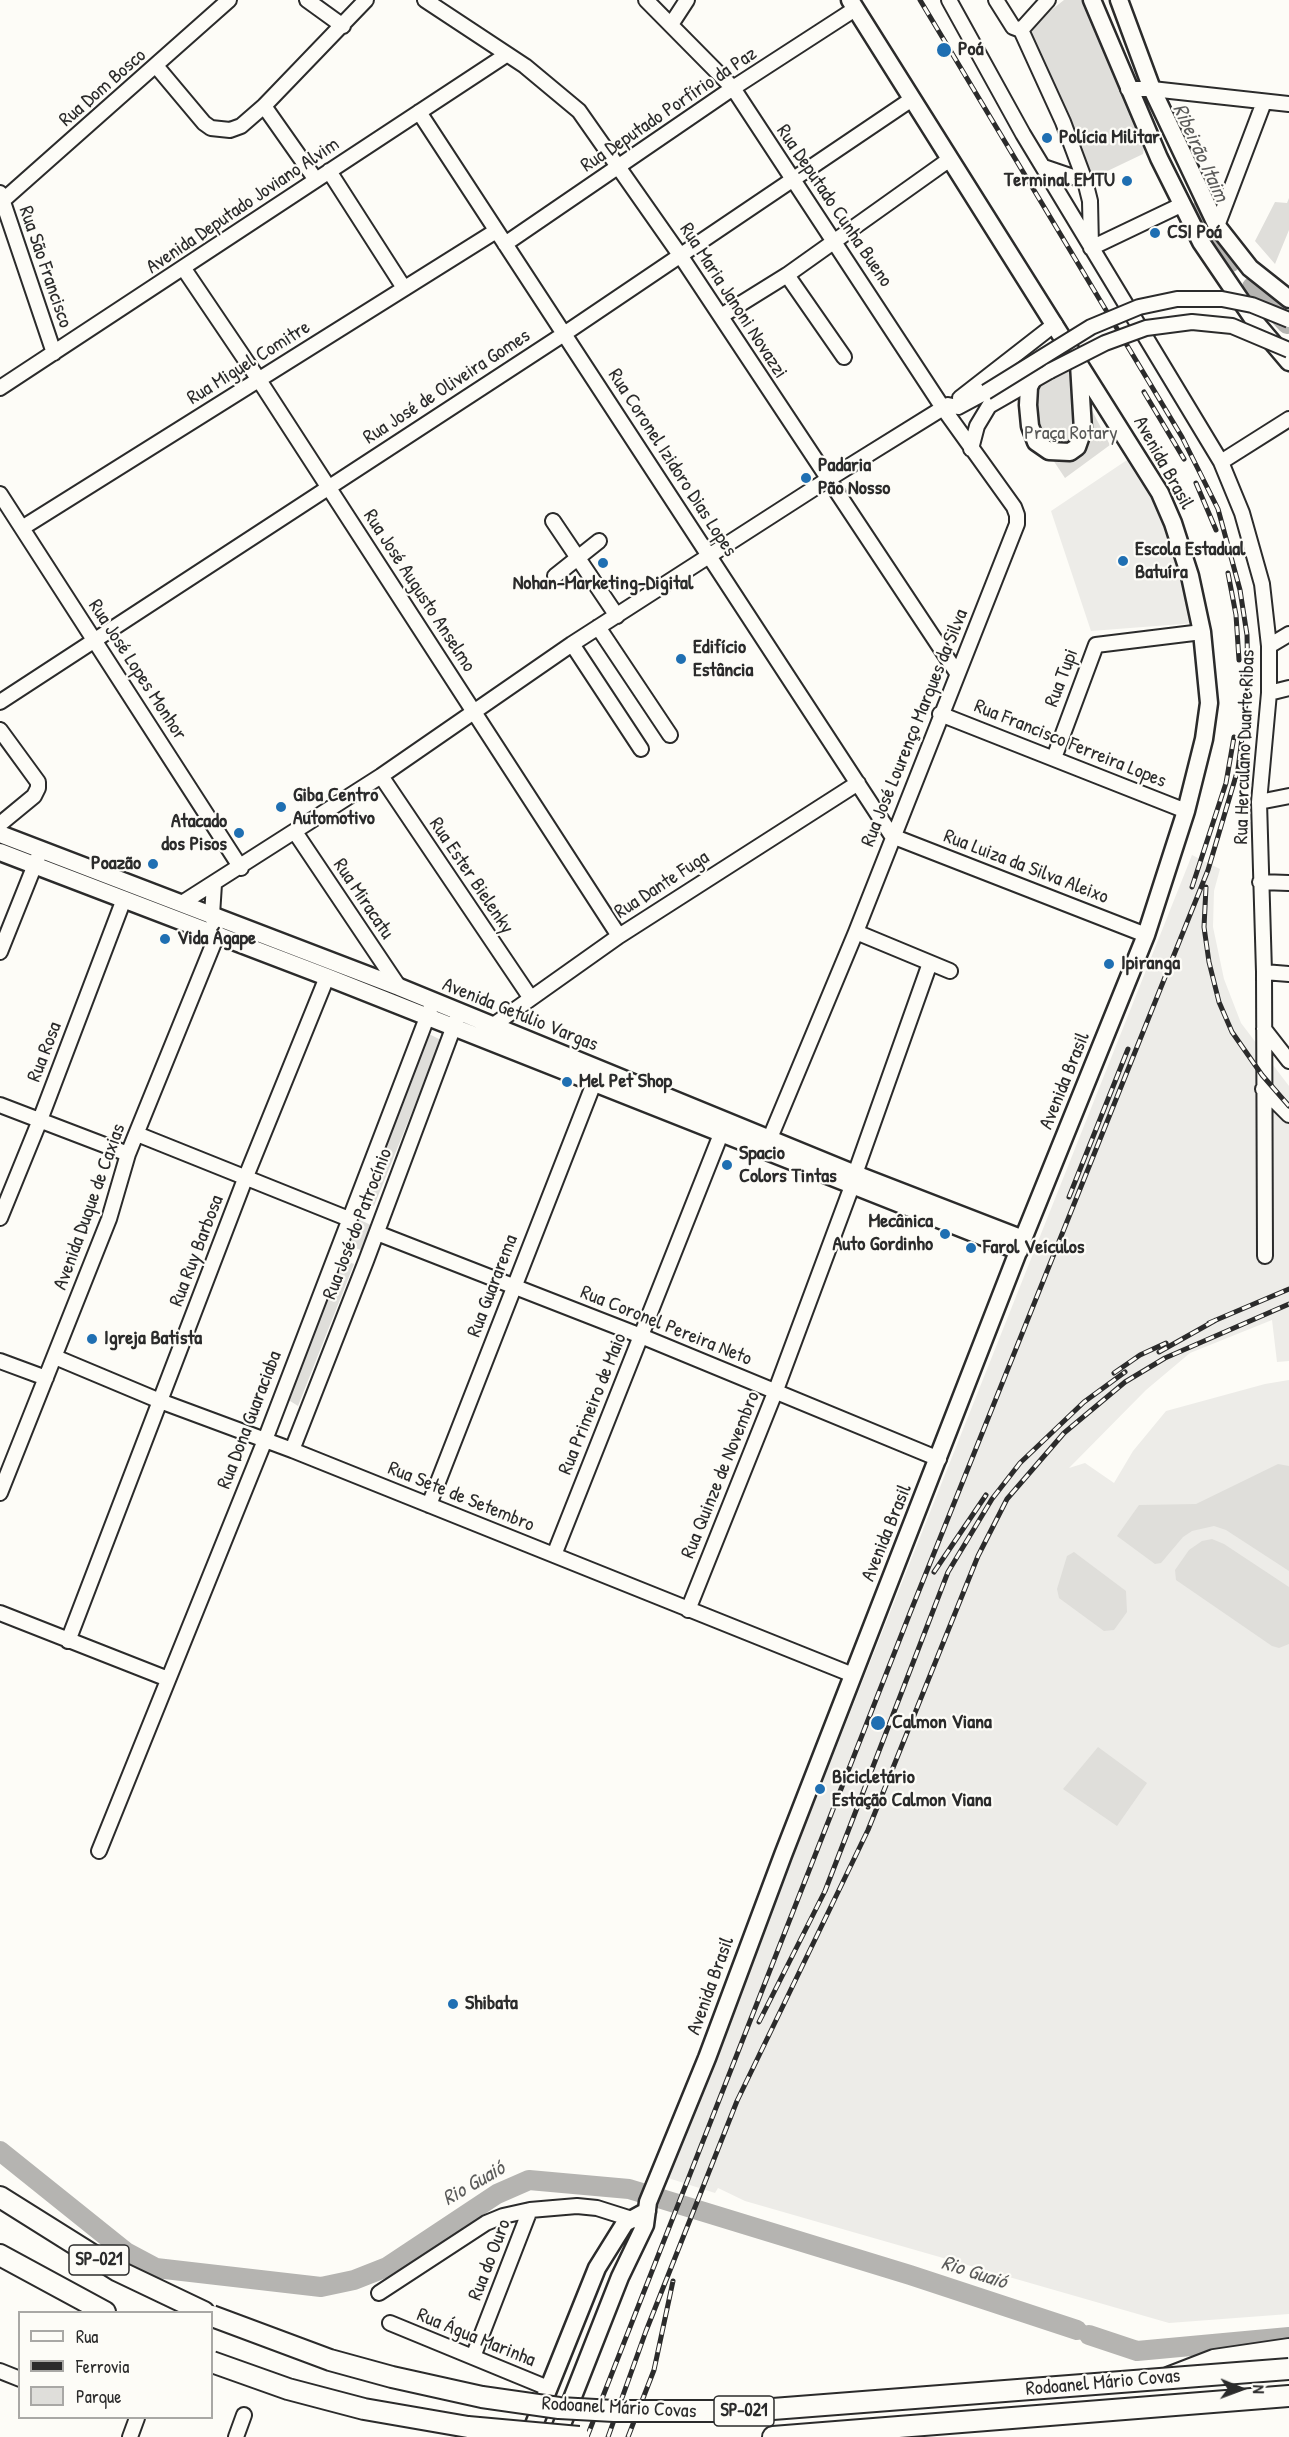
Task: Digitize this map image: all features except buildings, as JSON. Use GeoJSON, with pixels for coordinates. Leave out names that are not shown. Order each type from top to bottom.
{"type":"FeatureCollection","features":[{"type":"Feature","properties":{"kind":"highway","name":"SP-021"},"geometry":{"type":"LineString","coordinates":[[0,2197],[118,2271],[200,2311]]}},
{"type":"Feature","properties":{"kind":"highway","name":"SP-021"},"geometry":{"type":"LineString","coordinates":[[0,2255],[101,2311]]}},
{"type":"Feature","properties":{"kind":"highway","name":"Rodoanel Mário Covas"},"geometry":{"type":"LineString","coordinates":[[213,2316],[330,2360],[392,2377],[482,2397],[559,2408],[669,2412],[747,2411],[1289,2369]]}},
{"type":"Feature","properties":{"kind":"highway"},"geometry":{"type":"LineString","coordinates":[[1169,2377],[1214,2360],[1289,2349]]}},
{"type":"Feature","properties":{"kind":"highway","name":"Rodoanel Mário Covas"},"geometry":{"type":"LineString","coordinates":[[213,2362],[288,2389],[364,2409],[468,2427],[579,2437]]}},
{"type":"Feature","properties":{"kind":"highway","name":"Rodoanel Mário Covas"},"geometry":{"type":"LineString","coordinates":[[773,2437],[1289,2396]]}},
{"type":"Feature","properties":{"kind":"main road"},"geometry":{"type":"LineString","coordinates":[[1092,0],[1128,89],[1181,205],[1224,277],[1289,362]]}},
{"type":"Feature","properties":{"kind":"main road"},"geometry":{"type":"LineString","coordinates":[[1119,0],[1152,89],[1217,226],[1241,257],[1263,280],[1289,298]]}},
{"type":"Feature","properties":{"kind":"main road","name":"Avenida Brasil"},"geometry":{"type":"LineString","coordinates":[[556,2437],[1021,1245],[1146,935],[1186,812],[1204,739],[1209,703],[1202,632],[1190,576],[1173,523],[1160,493],[853,4]]}},
{"type":"Feature","properties":{"kind":"main road"},"geometry":{"type":"LineString","coordinates":[[1224,277],[1236,276],[1241,272],[1241,257]]}},
{"type":"Feature","properties":{"kind":"main road"},"geometry":{"type":"LineString","coordinates":[[1237,295],[1248,281],[1263,280]]}},
{"type":"Feature","properties":{"kind":"main road"},"geometry":{"type":"LineString","coordinates":[[1034,379],[1029,387],[1028,405],[1030,426],[1036,441],[1049,451],[1070,452],[1077,447],[1083,430],[1079,363]]}},
{"type":"Feature","properties":{"kind":"main road","name":"Avenida Getúlio Vargas"},"geometry":{"type":"LineString","coordinates":[[0,834],[38,857],[123,899],[327,977],[721,1134],[853,1180],[1021,1245]]}},
{"type":"Feature","properties":{"kind":"main road","name":"Avenida Getúlio Vargas"},"geometry":{"type":"LineString","coordinates":[[0,852],[38,857],[182,903],[399,987],[770,1138],[853,1180]]}},
{"type":"Feature","properties":{"kind":"main road"},"geometry":{"type":"LineString","coordinates":[[721,1134],[730,1134],[759,1144],[767,1143],[770,1138]]}},
{"type":"Feature","properties":{"kind":"main road","name":"Avenida Brasil"},"geometry":{"type":"LineString","coordinates":[[528,2437],[597,2268],[616,2234],[643,2214]]}},
{"type":"Feature","properties":{"kind":"street","name":"Rua Dom Bosco"},"geometry":{"type":"LineString","coordinates":[[1,199],[157,67],[229,0]]}},
{"type":"Feature","properties":{"kind":"street"},"geometry":{"type":"LineString","coordinates":[[307,0],[343,26]]}},
{"type":"Feature","properties":{"kind":"street"},"geometry":{"type":"LineString","coordinates":[[157,67],[211,128],[230,130],[241,126],[264,106],[366,0]]}},
{"type":"Feature","properties":{"kind":"street","name":"Rua Maria Janoni Novazzi"},"geometry":{"type":"LineString","coordinates":[[425,0],[555,88],[579,111],[620,166],[680,255],[957,673]]}},
{"type":"Feature","properties":{"kind":"street","name":"Rua Deputado Cunha Bueno"},"geometry":{"type":"LineString","coordinates":[[646,0],[672,23],[733,88],[971,449]]}},
{"type":"Feature","properties":{"kind":"street"},"geometry":{"type":"LineString","coordinates":[[672,23],[687,0]]}},
{"type":"Feature","properties":{"kind":"street","name":"Rua Herculano Duarte Ribas"},"geometry":{"type":"LineString","coordinates":[[949,0],[1023,134],[1221,462],[1242,513],[1256,557],[1262,584],[1269,646],[1269,693],[1260,802],[1266,1191],[1264,1256]]}},
{"type":"Feature","properties":{"kind":"street"},"geometry":{"type":"LineString","coordinates":[[996,0],[1017,29],[1063,122],[1090,201],[1091,248],[1181,205]]}},
{"type":"Feature","properties":{"kind":"street"},"geometry":{"type":"LineString","coordinates":[[1017,29],[1048,0]]}},
{"type":"Feature","properties":{"kind":"street","name":"Rua Deputado Porfírio da Paz"},"geometry":{"type":"LineString","coordinates":[[505,244],[853,4]]}},
{"type":"Feature","properties":{"kind":"street","name":"Avenida Deputado Joviano Alvim"},"geometry":{"type":"LineString","coordinates":[[0,388],[506,55]]}},
{"type":"Feature","properties":{"kind":"street"},"geometry":{"type":"LineString","coordinates":[[1128,89],[1152,89],[1289,104]]}},
{"type":"Feature","properties":{"kind":"street","name":"Rua José de Oliveira Gomes"},"geometry":{"type":"LineString","coordinates":[[0,702],[564,334],[912,99]]}},
{"type":"Feature","properties":{"kind":"street"},"geometry":{"type":"LineString","coordinates":[[1217,226],[1264,102]]}},
{"type":"Feature","properties":{"kind":"street"},"geometry":{"type":"LineString","coordinates":[[264,106],[316,180]]}},
{"type":"Feature","properties":{"kind":"street","name":"Rua Coronel Izidoro Dias Lopes"},"geometry":{"type":"LineString","coordinates":[[419,112],[892,836]]}},
{"type":"Feature","properties":{"kind":"street"},"geometry":{"type":"LineString","coordinates":[[721,316],[787,275],[833,240],[950,159]]}},
{"type":"Feature","properties":{"kind":"street"},"geometry":{"type":"LineString","coordinates":[[1044,167],[1085,181]]}},
{"type":"Feature","properties":{"kind":"street"},"geometry":{"type":"LineString","coordinates":[[329,171],[404,288]]}},
{"type":"Feature","properties":{"kind":"street","name":"Rua São Francisco"},"geometry":{"type":"LineString","coordinates":[[1,199],[54,353]]}},
{"type":"Feature","properties":{"kind":"street","name":"Rua Miguel Comitre"},"geometry":{"type":"LineString","coordinates":[[22,528],[496,231]]}},
{"type":"Feature","properties":{"kind":"street","name":"Rua José Augusto Anselmo"},"geometry":{"type":"LineString","coordinates":[[184,269],[259,380],[620,936]]}},
{"type":"Feature","properties":{"kind":"street"},"geometry":{"type":"LineString","coordinates":[[787,275],[844,357]]}},
{"type":"Feature","properties":{"kind":"street"},"geometry":{"type":"LineString","coordinates":[[945,407],[958,407],[1091,327],[1139,308],[1177,299],[1222,298],[1252,305],[1289,320]]}},
{"type":"Feature","properties":{"kind":"street"},"geometry":{"type":"LineString","coordinates":[[971,449],[977,426],[989,406],[1034,379],[1105,343],[1146,328],[1192,322],[1232,326],[1289,350]]}},
{"type":"Feature","properties":{"kind":"street"},"geometry":{"type":"LineString","coordinates":[[182,903],[241,868],[381,776],[598,627],[973,389],[1055,324]]}},
{"type":"Feature","properties":{"kind":"street"},"geometry":{"type":"LineString","coordinates":[[1221,462],[1289,419]]}},
{"type":"Feature","properties":{"kind":"street","name":"Rua José Lourenço Marques da Silva"},"geometry":{"type":"LineString","coordinates":[[770,1138],[855,933],[1017,524],[1014,507],[971,449]]}},
{"type":"Feature","properties":{"kind":"street","name":"Rua José Lopes Monhor"},"geometry":{"type":"LineString","coordinates":[[0,494],[241,868]]}},
{"type":"Feature","properties":{"kind":"street"},"geometry":{"type":"LineString","coordinates":[[553,521],[616,616]]}},
{"type":"Feature","properties":{"kind":"street"},"geometry":{"type":"LineString","coordinates":[[555,576],[599,541]]}},
{"type":"Feature","properties":{"kind":"street"},"geometry":{"type":"LineString","coordinates":[[598,627],[670,735]]}},
{"type":"Feature","properties":{"kind":"street","name":"Rua Tupi"},"geometry":{"type":"LineString","coordinates":[[1054,758],[1096,645],[1202,632]]}},
{"type":"Feature","properties":{"kind":"street"},"geometry":{"type":"LineString","coordinates":[[1269,646],[1289,634]]}},
{"type":"Feature","properties":{"kind":"street"},"geometry":{"type":"LineString","coordinates":[[572,644],[640,749]]}},
{"type":"Feature","properties":{"kind":"street"},"geometry":{"type":"LineString","coordinates":[[1269,693],[1289,688]]}},
{"type":"Feature","properties":{"kind":"street","name":"Rua Francisco Ferreira Lopes"},"geometry":{"type":"LineString","coordinates":[[940,714],[1186,812]]}},
{"type":"Feature","properties":{"kind":"street"},"geometry":{"type":"LineString","coordinates":[[0,730],[38,782],[34,796],[0,824]]}},
{"type":"Feature","properties":{"kind":"street","name":"Rua Ester Bielenky"},"geometry":{"type":"LineString","coordinates":[[381,776],[530,997]]}},
{"type":"Feature","properties":{"kind":"street","name":"Rua Dante Fuga"},"geometry":{"type":"LineString","coordinates":[[479,1039],[490,1025],[620,936],[858,783]]}},
{"type":"Feature","properties":{"kind":"street"},"geometry":{"type":"LineString","coordinates":[[1260,802],[1289,796]]}},
{"type":"Feature","properties":{"kind":"street","name":"Rua Miracatu"},"geometry":{"type":"LineString","coordinates":[[295,832],[399,987]]}},
{"type":"Feature","properties":{"kind":"street","name":"Rua Luiza da Silva Aleixo"},"geometry":{"type":"LineString","coordinates":[[892,836],[1146,935]]}},
{"type":"Feature","properties":{"kind":"street"},"geometry":{"type":"LineString","coordinates":[[0,952],[38,857]]}},
{"type":"Feature","properties":{"kind":"street"},"geometry":{"type":"LineString","coordinates":[[1260,882],[1289,883]]}},
{"type":"Feature","properties":{"kind":"street"},"geometry":{"type":"LineString","coordinates":[[214,884],[212,915],[217,935]]}},
{"type":"Feature","properties":{"kind":"street","name":"Rua Rosa"},"geometry":{"type":"LineString","coordinates":[[0,1218],[40,1120],[123,899]]}},
{"type":"Feature","properties":{"kind":"street"},"geometry":{"type":"LineString","coordinates":[[855,933],[950,970]]}},
{"type":"Feature","properties":{"kind":"street","name":"Avenida Duque de Caxias"},"geometry":{"type":"LineString","coordinates":[[0,1492],[4,1471],[55,1357],[109,1219],[128,1154],[217,935]]}},
{"type":"Feature","properties":{"kind":"street","name":"Rua Quinze de Novembro"},"geometry":{"type":"LineString","coordinates":[[688,1610],[776,1390],[930,963]]}},
{"type":"Feature","properties":{"kind":"street"},"geometry":{"type":"LineString","coordinates":[[1264,972],[1289,974]]}},
{"type":"Feature","properties":{"kind":"street","name":"Rua Ruy Barbosa"},"geometry":{"type":"LineString","coordinates":[[68,1641],[245,1179],[327,977]]}},
{"type":"Feature","properties":{"kind":"street","name":"Rua Dona Guaraciaba"},"geometry":{"type":"LineString","coordinates":[[99,1851],[265,1440],[432,1002]]}},
{"type":"Feature","properties":{"kind":"street","name":"Rua José do Patrocínio"},"geometry":{"type":"LineString","coordinates":[[292,1450],[377,1233],[459,1011]]}},
{"type":"Feature","properties":{"kind":"street"},"geometry":{"type":"LineString","coordinates":[[1264,1029],[1287,1056]]}},
{"type":"Feature","properties":{"kind":"street","name":"Rua Guararema"},"geometry":{"type":"LineString","coordinates":[[429,1505],[594,1083]]}},
{"type":"Feature","properties":{"kind":"street"},"geometry":{"type":"LineString","coordinates":[[1263,1089],[1289,1114]]}},
{"type":"Feature","properties":{"kind":"street"},"geometry":{"type":"LineString","coordinates":[[0,1105],[128,1154]]}},
{"type":"Feature","properties":{"kind":"street"},"geometry":{"type":"LineString","coordinates":[[137,1134],[349,1219]]}},
{"type":"Feature","properties":{"kind":"street","name":"Rua Primeiro de Maio"},"geometry":{"type":"LineString","coordinates":[[554,1555],[721,1134]]}},
{"type":"Feature","properties":{"kind":"street","name":"Rua Coronel Pereira Neto"},"geometry":{"type":"LineString","coordinates":[[377,1233],[776,1390],[939,1459]]}},
{"type":"Feature","properties":{"kind":"street","name":"Rua Sete de Setembro"},"geometry":{"type":"LineString","coordinates":[[55,1357],[160,1401],[292,1450],[853,1674]]}},
{"type":"Feature","properties":{"kind":"street"},"geometry":{"type":"LineString","coordinates":[[0,1361],[46,1378]]}},
{"type":"Feature","properties":{"kind":"street"},"geometry":{"type":"LineString","coordinates":[[0,1613],[168,1679]]}},
{"type":"Feature","properties":{"kind":"street"},"geometry":{"type":"LineString","coordinates":[[379,2293],[486,2223],[530,2210],[555,2207],[597,2208],[643,2214]]}},
{"type":"Feature","properties":{"kind":"street","name":"Rua do Ouro"},"geometry":{"type":"LineString","coordinates":[[473,2357],[530,2210]]}},
{"type":"Feature","properties":{"kind":"street","name":"Rua Água Marinha"},"geometry":{"type":"LineString","coordinates":[[390,2323],[548,2388]]}},
{"type":"Feature","properties":{"kind":"street"},"geometry":{"type":"LineString","coordinates":[[0,2371],[18,2378]]}},
{"type":"Feature","properties":{"kind":"street"},"geometry":{"type":"LineString","coordinates":[[236,2437],[244,2415]]}},
{"type":"Feature","properties":{"kind":"street"},"geometry":{"type":"LineString","coordinates":[[130,2437],[131,2419]]}},
{"type":"Feature","properties":{"kind":"shaded area","name":"Escola Estadual Batuíra"},"geometry":{"type":"Polygon","coordinates":[[[1130,458],[1161,510],[1172,539],[1195,623],[1091,631],[1051,511],[1130,458]]]}},
{"type":"Feature","properties":{"kind":"shaded area"},"geometry":{"type":"Polygon","coordinates":[[[1192,855],[1220,869],[1214,891],[1213,927],[1224,979],[1241,1023],[1289,1086],[1289,1361],[1277,1362],[1272,1320],[1190,1353],[1146,1390],[1069,1468],[1085,1463],[1114,1483],[1133,1451],[1166,1411],[1265,1384],[1289,1380],[1289,2314],[1169,2323],[745,2201],[718,2188],[715,2193],[665,2177],[1192,855]]]}},
{"type":"Feature","properties":{"kind":"green space"},"geometry":{"type":"Polygon","coordinates":[[[1064,0],[1083,0],[1135,118],[1144,148],[1143,154],[1097,176],[1090,174],[1061,99],[1026,30],[1064,0]]]}},
{"type":"Feature","properties":{"kind":"green space"},"geometry":{"type":"Polygon","coordinates":[[[1289,198],[1289,230],[1275,264],[1255,241],[1275,202],[1287,203],[1289,198]]]}},
{"type":"Feature","properties":{"kind":"green space","name":"Praça Rotary"},"geometry":{"type":"Polygon","coordinates":[[[1063,355],[1110,445],[1065,478],[1043,445],[1021,391],[1037,367],[1063,355]]]}},
{"type":"Feature","properties":{"kind":"green space"},"geometry":{"type":"Polygon","coordinates":[[[429,1034],[441,1040],[374,1206],[364,1202],[429,1034]]]}},
{"type":"Feature","properties":{"kind":"green space"},"geometry":{"type":"Polygon","coordinates":[[[358,1219],[371,1225],[361,1250],[346,1245],[358,1219]]]}},
{"type":"Feature","properties":{"kind":"green space"},"geometry":{"type":"Polygon","coordinates":[[[341,1259],[354,1264],[298,1406],[287,1399],[341,1259]]]}},
{"type":"Feature","properties":{"kind":"green space"},"geometry":{"type":"Polygon","coordinates":[[[1278,1464],[1289,1466],[1289,1571],[1226,1530],[1214,1526],[1192,1531],[1183,1537],[1161,1563],[1155,1564],[1117,1536],[1139,1505],[1196,1504],[1278,1464]]]}},
{"type":"Feature","properties":{"kind":"green space"},"geometry":{"type":"Polygon","coordinates":[[[1212,1539],[1224,1544],[1289,1587],[1289,1644],[1279,1648],[1272,1646],[1176,1580],[1175,1570],[1189,1550],[1202,1541],[1212,1539]]]}},
{"type":"Feature","properties":{"kind":"green space"},"geometry":{"type":"Polygon","coordinates":[[[1074,1552],[1126,1591],[1127,1612],[1114,1630],[1104,1631],[1059,1598],[1057,1589],[1067,1556],[1074,1552]]]}},
{"type":"Feature","properties":{"kind":"green space"},"geometry":{"type":"Polygon","coordinates":[[[1098,1747],[1147,1783],[1117,1826],[1063,1789],[1098,1747]]]}},
{"type":"Feature","properties":{"kind":"waterway","name":"Ribeirão Itaim"},"geometry":{"type":"LineString","coordinates":[[1201,210],[1231,262]]}},
{"type":"Feature","properties":{"kind":"waterway","name":"Ribeirão Itaim"},"geometry":{"type":"LineString","coordinates":[[1252,287],[1287,324]]}},
{"type":"Feature","properties":{"kind":"waterway","name":"Rio Guaió"},"geometry":{"type":"LineString","coordinates":[[0,2151],[126,2252],[156,2268],[321,2287],[354,2280],[387,2267],[497,2194],[529,2180],[629,2189],[910,2275],[1077,2330]]}},
{"type":"Feature","properties":{"kind":"waterway","name":"Rio Guaió"},"geometry":{"type":"LineString","coordinates":[[1089,2335],[1137,2351],[1289,2337]]}},
{"type":"Feature","properties":{"kind":"railway"},"geometry":{"type":"LineString","coordinates":[[587,2437],[910,1613],[1208,870],[1238,769],[1248,684],[1247,635],[1240,590],[1218,509],[1182,437],[920,0]]}},
{"type":"Feature","properties":{"kind":"railway"},"geometry":{"type":"LineString","coordinates":[[1144,392],[1184,459]]}},
{"type":"Feature","properties":{"kind":"railway"},"geometry":{"type":"LineString","coordinates":[[1196,483],[1216,530]]}},
{"type":"Feature","properties":{"kind":"railway"},"geometry":{"type":"LineString","coordinates":[[1228,573],[1236,615],[1239,660]]}},
{"type":"Feature","properties":{"kind":"railway"},"geometry":{"type":"LineString","coordinates":[[1192,887],[1226,783],[1234,737]]}},
{"type":"Feature","properties":{"kind":"railway"},"geometry":{"type":"LineString","coordinates":[[1206,887],[1204,927],[1209,962],[1219,1002],[1232,1032],[1262,1075],[1289,1106]]}},
{"type":"Feature","properties":{"kind":"railway"},"geometry":{"type":"LineString","coordinates":[[1069,1197],[1128,1049]]}},
{"type":"Feature","properties":{"kind":"railway"},"geometry":{"type":"LineString","coordinates":[[1209,1323],[1289,1289]]}},
{"type":"Feature","properties":{"kind":"railway"},"geometry":{"type":"LineString","coordinates":[[608,2437],[646,2331],[737,2101],[868,1830],[978,1556],[1007,1499],[1064,1433],[1125,1382],[1165,1358],[1289,1304]]}},
{"type":"Feature","properties":{"kind":"railway"},"geometry":{"type":"LineString","coordinates":[[1159,1352],[1216,1320]]}},
{"type":"Feature","properties":{"kind":"railway"},"geometry":{"type":"LineString","coordinates":[[1114,1373],[1140,1355],[1166,1343]]}},
{"type":"Feature","properties":{"kind":"railway"},"geometry":{"type":"LineString","coordinates":[[759,2022],[825,1891],[948,1572],[992,1499],[1020,1463],[1084,1402],[1125,1372]]}},
{"type":"Feature","properties":{"kind":"railway"},"geometry":{"type":"LineString","coordinates":[[934,1572],[986,1495]]}},
{"type":"Feature","properties":{"kind":"railway"},"geometry":{"type":"LineString","coordinates":[[628,2437],[654,2370],[673,2281]]}},
{"type":"Feature","properties":{"kind":"place","name":"Poá"},"geometry":{"type":"Point","coordinates":[944,50]}},
{"type":"Feature","properties":{"kind":"place","name":"Polícia Militar"},"geometry":{"type":"Point","coordinates":[1047,138]}},
{"type":"Feature","properties":{"kind":"place","name":"Terminal EMTU"},"geometry":{"type":"Point","coordinates":[1127,181]}},
{"type":"Feature","properties":{"kind":"place","name":"CSI Poá"},"geometry":{"type":"Point","coordinates":[1155,233]}},
{"type":"Feature","properties":{"kind":"place","name":"Padaria Pão Nosso"},"geometry":{"type":"Point","coordinates":[806,478]}},
{"type":"Feature","properties":{"kind":"place","name":"Escola Estadual Batuíra"},"geometry":{"type":"Point","coordinates":[1123,561]}},
{"type":"Feature","properties":{"kind":"place","name":"Nohan-Marketing-Digital"},"geometry":{"type":"Point","coordinates":[603,563]}},
{"type":"Feature","properties":{"kind":"place","name":"Edifício Estância"},"geometry":{"type":"Point","coordinates":[681,659]}},
{"type":"Feature","properties":{"kind":"place","name":"Giba Centro Automotivo"},"geometry":{"type":"Point","coordinates":[281,807]}},
{"type":"Feature","properties":{"kind":"place","name":"Atacado dos Pisos"},"geometry":{"type":"Point","coordinates":[239,833]}},
{"type":"Feature","properties":{"kind":"place","name":"Poazão"},"geometry":{"type":"Point","coordinates":[153,864]}},
{"type":"Feature","properties":{"kind":"place","name":"Vida Ágape"},"geometry":{"type":"Point","coordinates":[165,939]}},
{"type":"Feature","properties":{"kind":"place","name":"Ipiranga"},"geometry":{"type":"Point","coordinates":[1109,964]}},
{"type":"Feature","properties":{"kind":"place","name":"Mel Pet Shop"},"geometry":{"type":"Point","coordinates":[567,1082]}},
{"type":"Feature","properties":{"kind":"place","name":"Spacio Colors Tintas"},"geometry":{"type":"Point","coordinates":[727,1165]}},
{"type":"Feature","properties":{"kind":"place","name":"Mecânica Auto Gordinho"},"geometry":{"type":"Point","coordinates":[945,1234]}},
{"type":"Feature","properties":{"kind":"place","name":"Farol Veículos"},"geometry":{"type":"Point","coordinates":[971,1248]}},
{"type":"Feature","properties":{"kind":"place","name":"Igreja Batista"},"geometry":{"type":"Point","coordinates":[92,1339]}},
{"type":"Feature","properties":{"kind":"place","name":"Calmon Viana"},"geometry":{"type":"Point","coordinates":[878,1723]}},
{"type":"Feature","properties":{"kind":"place","name":"Bicicletário Estação Calmon Viana"},"geometry":{"type":"Point","coordinates":[820,1789]}},
{"type":"Feature","properties":{"kind":"place","name":"Shibata"},"geometry":{"type":"Point","coordinates":[453,2004]}}]}
